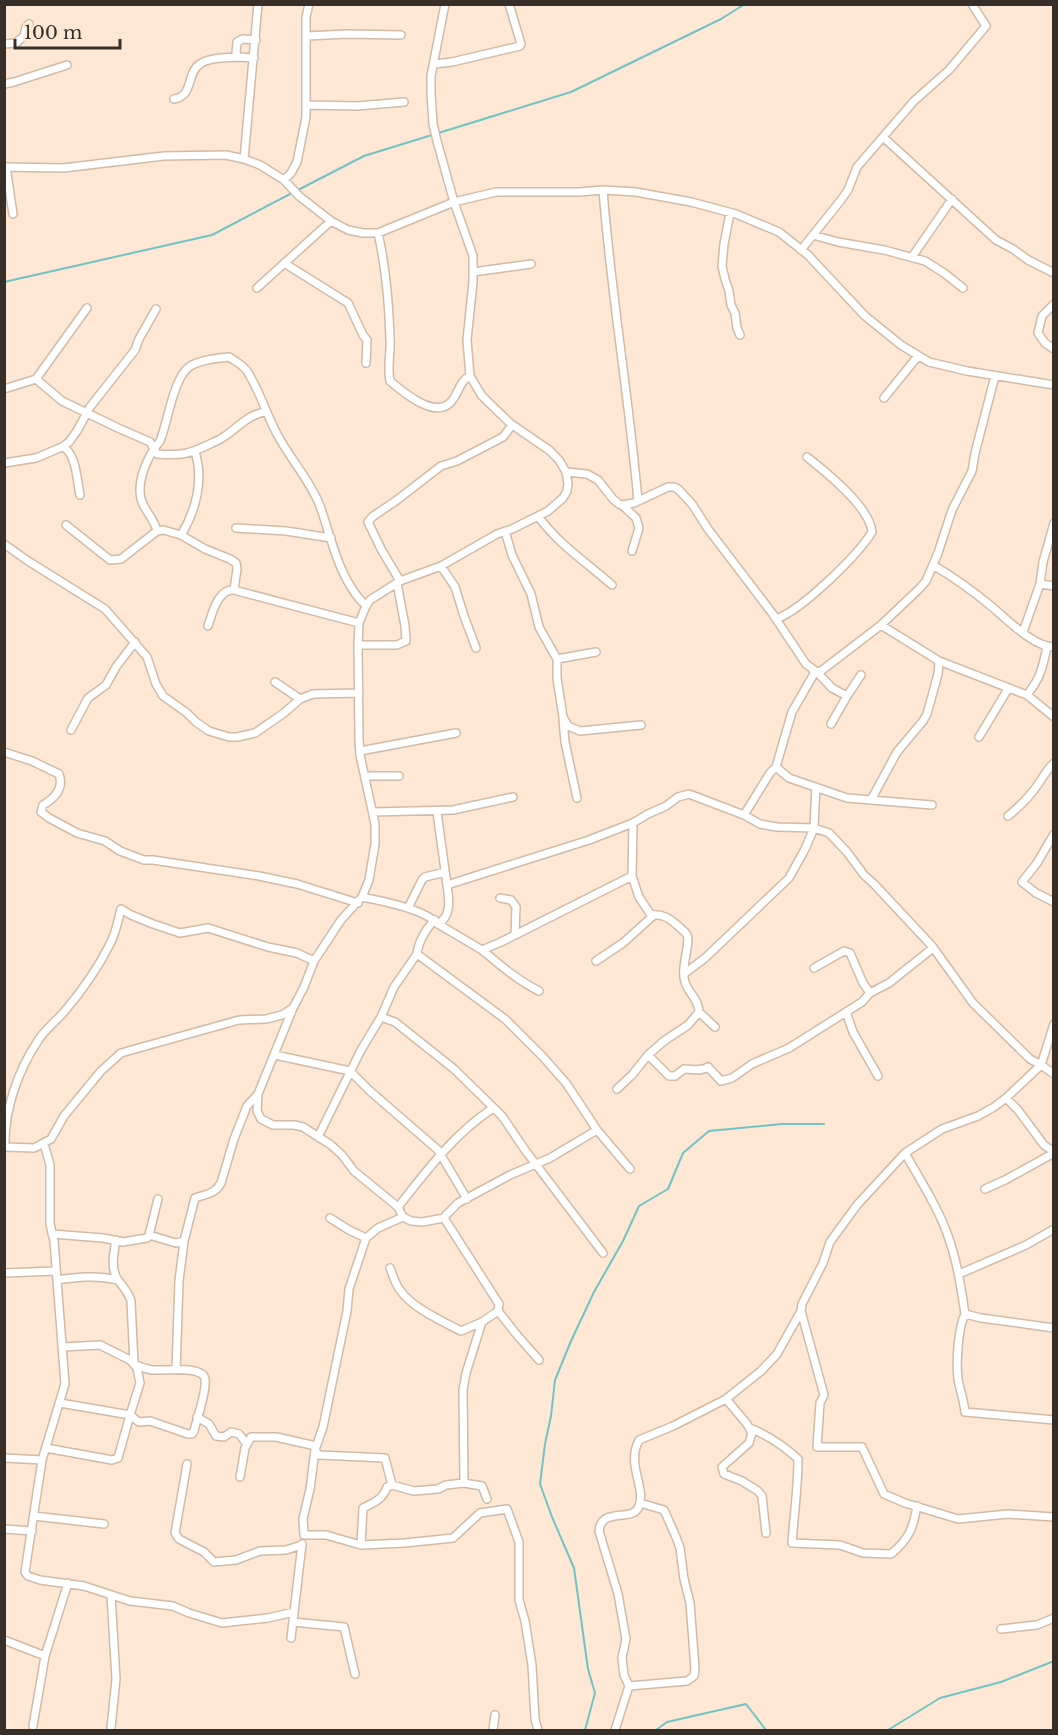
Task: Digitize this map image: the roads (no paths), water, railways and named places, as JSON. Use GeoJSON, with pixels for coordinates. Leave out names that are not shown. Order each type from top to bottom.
{"type":"FeatureCollection","features":[{"type":"Feature","properties":{"kind":"street"},"geometry":{"type":"LineString","coordinates":[[244,159],[258,4]]}},
{"type":"Feature","properties":{"kind":"street"},"geometry":{"type":"LineString","coordinates":[[284,180],[297,162],[306,117],[306,17],[309,4]]}},
{"type":"Feature","properties":{"kind":"street"},"geometry":{"type":"LineString","coordinates":[[176,1370],[179,1281],[184,1241],[195,1198],[218,1190],[247,1106],[258,1094],[314,961],[341,920],[360,900],[369,880],[375,844],[375,824],[360,750],[358,645],[359,623],[366,606],[370,600],[399,582],[441,566],[505,531],[548,511],[563,498],[567,491],[566,472],[559,460],[549,450],[512,425],[482,396],[470,376],[466,340],[473,272],[472,256],[454,202],[433,124],[431,76],[445,4]]}},
{"type":"Feature","properties":{"kind":"street"},"geometry":{"type":"LineString","coordinates":[[434,64],[520,46],[509,4]]}},
{"type":"Feature","properties":{"kind":"street"},"geometry":{"type":"LineString","coordinates":[[801,250],[848,190],[857,167],[914,101],[949,70],[986,26],[972,4]]}},
{"type":"Feature","properties":{"kind":"street"},"geometry":{"type":"LineString","coordinates":[[4,44],[15,43],[24,36],[26,27],[30,24]]}},
{"type":"Feature","properties":{"kind":"street"},"geometry":{"type":"LineString","coordinates":[[307,36],[402,35]]}},
{"type":"Feature","properties":{"kind":"street"},"geometry":{"type":"LineString","coordinates":[[237,57],[237,42],[243,39],[256,40]]}},
{"type":"Feature","properties":{"kind":"street"},"geometry":{"type":"LineString","coordinates":[[174,99],[186,95],[198,65],[207,60],[254,58]]}},
{"type":"Feature","properties":{"kind":"street"},"geometry":{"type":"LineString","coordinates":[[5,82],[14,82],[67,65]]}},
{"type":"Feature","properties":{"kind":"street"},"geometry":{"type":"LineString","coordinates":[[306,105],[357,106],[404,102]]}},
{"type":"Feature","properties":{"kind":"street"},"geometry":{"type":"LineString","coordinates":[[884,137],[996,240],[1053,273]]}},
{"type":"Feature","properties":{"kind":"street"},"geometry":{"type":"LineString","coordinates":[[13,214],[5,167],[63,168],[164,156],[226,155],[260,165],[284,180],[331,221],[348,230],[363,233],[378,233],[454,202],[495,192],[603,190],[636,192],[691,202],[730,213],[779,232],[801,250],[866,316],[901,345],[929,362],[1053,385]]}},
{"type":"Feature","properties":{"kind":"street"},"geometry":{"type":"LineString","coordinates":[[603,190],[632,431],[638,501]]}},
{"type":"Feature","properties":{"kind":"street"},"geometry":{"type":"LineString","coordinates":[[912,257],[952,199]]}},
{"type":"Feature","properties":{"kind":"street"},"geometry":{"type":"LineString","coordinates":[[730,213],[722,266],[740,335]]}},
{"type":"Feature","properties":{"kind":"street"},"geometry":{"type":"LineString","coordinates":[[257,288],[331,221]]}},
{"type":"Feature","properties":{"kind":"street"},"geometry":{"type":"LineString","coordinates":[[378,233],[384,256],[390,326],[388,374],[390,381],[419,403],[439,409],[448,406],[463,380],[470,376]]}},
{"type":"Feature","properties":{"kind":"street"},"geometry":{"type":"LineString","coordinates":[[813,235],[925,261],[963,288]]}},
{"type":"Feature","properties":{"kind":"street"},"geometry":{"type":"LineString","coordinates":[[284,263],[348,303],[367,340],[366,363]]}},
{"type":"Feature","properties":{"kind":"street"},"geometry":{"type":"LineString","coordinates":[[473,272],[531,264]]}},
{"type":"Feature","properties":{"kind":"street"},"geometry":{"type":"LineString","coordinates":[[1053,304],[1042,316],[1038,333],[1053,349]]}},
{"type":"Feature","properties":{"kind":"street"},"geometry":{"type":"LineString","coordinates":[[4,389],[36,379],[87,308]]}},
{"type":"Feature","properties":{"kind":"street"},"geometry":{"type":"LineString","coordinates":[[4,463],[36,458],[69,442],[87,412],[135,350],[156,309]]}},
{"type":"Feature","properties":{"kind":"street"},"geometry":{"type":"LineString","coordinates":[[884,398],[918,356]]}},
{"type":"Feature","properties":{"kind":"street"},"geometry":{"type":"LineString","coordinates":[[157,531],[141,499],[140,492],[145,466],[166,426],[179,380],[189,367],[209,359],[229,357],[245,368],[260,394],[282,444],[307,480],[319,504],[346,581],[366,606]]}},
{"type":"Feature","properties":{"kind":"street"},"geometry":{"type":"LineString","coordinates":[[744,816],[776,767],[792,711],[815,671],[881,625],[926,581],[952,510],[972,471],[995,376]]}},
{"type":"Feature","properties":{"kind":"street"},"geometry":{"type":"LineString","coordinates":[[36,379],[62,401],[150,442],[157,454],[181,455],[195,452],[224,438],[237,426],[260,412],[266,412]]}},
{"type":"Feature","properties":{"kind":"street"},"geometry":{"type":"LineString","coordinates":[[358,645],[397,645],[406,641],[399,582],[368,522],[441,466],[457,461],[503,437],[512,425]]}},
{"type":"Feature","properties":{"kind":"street"},"geometry":{"type":"LineString","coordinates":[[62,447],[67,448],[71,454],[80,495]]}},
{"type":"Feature","properties":{"kind":"street"},"geometry":{"type":"LineString","coordinates":[[181,535],[193,513],[197,492],[199,463],[195,452]]}},
{"type":"Feature","properties":{"kind":"street"},"geometry":{"type":"LineString","coordinates":[[776,619],[788,615],[813,595],[860,548],[872,531],[869,520],[845,489],[807,457]]}},
{"type":"Feature","properties":{"kind":"street"},"geometry":{"type":"LineString","coordinates":[[566,472],[588,474],[636,518],[639,528],[632,551]]}},
{"type":"Feature","properties":{"kind":"street"},"geometry":{"type":"LineString","coordinates":[[622,505],[638,501],[668,487],[678,489],[692,504],[806,664],[832,688],[847,696]]}},
{"type":"Feature","properties":{"kind":"street"},"geometry":{"type":"LineString","coordinates":[[538,516],[557,540],[612,585]]}},
{"type":"Feature","properties":{"kind":"street"},"geometry":{"type":"LineString","coordinates":[[1023,632],[1040,584],[1053,523]]}},
{"type":"Feature","properties":{"kind":"street"},"geometry":{"type":"LineString","coordinates":[[66,525],[110,560],[117,560],[128,555],[157,531],[163,530],[181,535],[236,563],[234,590]]}},
{"type":"Feature","properties":{"kind":"street"},"geometry":{"type":"LineString","coordinates":[[236,528],[286,531],[331,538]]}},
{"type":"Feature","properties":{"kind":"street"},"geometry":{"type":"LineString","coordinates":[[505,531],[512,555],[531,594],[539,627],[557,659],[557,678],[566,742],[577,798]]}},
{"type":"Feature","properties":{"kind":"street"},"geometry":{"type":"LineString","coordinates":[[4,544],[105,609],[147,657],[156,684],[164,696],[209,730],[229,737],[255,733],[300,699],[313,694],[359,693]]}},
{"type":"Feature","properties":{"kind":"street"},"geometry":{"type":"LineString","coordinates":[[933,565],[990,605],[1036,642],[1050,647],[1042,672],[1027,695]]}},
{"type":"Feature","properties":{"kind":"street"},"geometry":{"type":"LineString","coordinates":[[441,566],[455,587],[476,648]]}},
{"type":"Feature","properties":{"kind":"street"},"geometry":{"type":"LineString","coordinates":[[1040,584],[1053,586]]}},
{"type":"Feature","properties":{"kind":"street"},"geometry":{"type":"LineString","coordinates":[[208,626],[223,593],[229,590],[359,623]]}},
{"type":"Feature","properties":{"kind":"street"},"geometry":{"type":"LineString","coordinates":[[881,625],[939,661],[1027,695],[1053,717]]}},
{"type":"Feature","properties":{"kind":"street"},"geometry":{"type":"LineString","coordinates":[[72,730],[88,698],[106,685],[135,642]]}},
{"type":"Feature","properties":{"kind":"street"},"geometry":{"type":"LineString","coordinates":[[557,659],[596,652]]}},
{"type":"Feature","properties":{"kind":"street"},"geometry":{"type":"LineString","coordinates":[[871,800],[897,752],[927,714],[938,674],[939,661]]}},
{"type":"Feature","properties":{"kind":"street"},"geometry":{"type":"LineString","coordinates":[[831,724],[861,675]]}},
{"type":"Feature","properties":{"kind":"street"},"geometry":{"type":"LineString","coordinates":[[275,682],[300,699]]}},
{"type":"Feature","properties":{"kind":"street"},"geometry":{"type":"LineString","coordinates":[[979,737],[1008,689]]}},
{"type":"Feature","properties":{"kind":"street"},"geometry":{"type":"LineString","coordinates":[[563,717],[568,726],[580,731],[641,725]]}},
{"type":"Feature","properties":{"kind":"street"},"geometry":{"type":"LineString","coordinates":[[360,750],[456,733]]}},
{"type":"Feature","properties":{"kind":"street"},"geometry":{"type":"LineString","coordinates":[[4,752],[32,761],[59,774],[62,781],[60,789],[52,800],[43,805],[41,812],[77,833],[105,842],[120,851],[144,860],[259,876],[360,900],[408,908],[482,950],[505,970],[539,991]]}},
{"type":"Feature","properties":{"kind":"street"},"geometry":{"type":"LineString","coordinates":[[1008,816],[1018,808],[1053,763]]}},
{"type":"Feature","properties":{"kind":"street"},"geometry":{"type":"LineString","coordinates":[[776,767],[789,778],[847,798],[932,805]]}},
{"type":"Feature","properties":{"kind":"street"},"geometry":{"type":"LineString","coordinates":[[365,776],[399,776]]}},
{"type":"Feature","properties":{"kind":"street"},"geometry":{"type":"LineString","coordinates":[[684,974],[705,958],[789,878],[814,828],[816,787]]}},
{"type":"Feature","properties":{"kind":"street"},"geometry":{"type":"LineString","coordinates":[[447,885],[564,849],[633,824],[678,797],[689,794],[760,824],[814,828],[829,833],[864,875],[925,937],[973,1003],[1030,1059],[1053,1074]]}},
{"type":"Feature","properties":{"kind":"street"},"geometry":{"type":"LineString","coordinates":[[373,812],[437,812],[513,797]]}},
{"type":"Feature","properties":{"kind":"street"},"geometry":{"type":"LineString","coordinates":[[318,1137],[361,1050],[381,1017],[394,987],[417,954],[417,948],[429,925],[443,921],[448,909],[437,812]]}},
{"type":"Feature","properties":{"kind":"street"},"geometry":{"type":"LineString","coordinates":[[617,1089],[632,1075],[648,1054],[688,1025],[699,1012],[699,1005],[685,983],[683,969],[687,934],[666,916],[651,915],[639,897],[632,876],[633,824]]}},
{"type":"Feature","properties":{"kind":"street"},"geometry":{"type":"LineString","coordinates":[[1053,834],[1037,863],[1022,882],[1053,902]]}},
{"type":"Feature","properties":{"kind":"street"},"geometry":{"type":"LineString","coordinates":[[408,908],[425,877],[445,872]]}},
{"type":"Feature","properties":{"kind":"street"},"geometry":{"type":"LineString","coordinates":[[482,950],[632,876]]}},
{"type":"Feature","properties":{"kind":"street"},"geometry":{"type":"LineString","coordinates":[[500,898],[511,900],[516,908],[515,935]]}},
{"type":"Feature","properties":{"kind":"street"},"geometry":{"type":"LineString","coordinates":[[293,1008],[282,1015],[266,1019],[239,1020],[121,1053],[101,1071],[64,1116],[51,1139],[34,1148],[5,1147],[10,1103],[23,1065],[40,1037],[64,1012],[89,979],[111,942],[121,909],[153,924],[180,933],[208,928],[268,947],[297,953],[314,961]]}},
{"type":"Feature","properties":{"kind":"street"},"geometry":{"type":"LineString","coordinates":[[596,961],[622,943],[654,915]]}},
{"type":"Feature","properties":{"kind":"street"},"geometry":{"type":"LineString","coordinates":[[648,1054],[669,1077],[675,1076],[684,1069],[698,1071],[708,1067],[721,1081],[732,1078],[752,1064],[789,1048],[862,1002],[870,993],[889,983],[933,948]]}},
{"type":"Feature","properties":{"kind":"street"},"geometry":{"type":"LineString","coordinates":[[814,968],[844,951],[850,953],[862,983],[870,993]]}},
{"type":"Feature","properties":{"kind":"street"},"geometry":{"type":"LineString","coordinates":[[417,954],[505,1019],[543,1057],[566,1083],[597,1130],[630,1169]]}},
{"type":"Feature","properties":{"kind":"street"},"geometry":{"type":"LineString","coordinates":[[699,1012],[715,1027]]}},
{"type":"Feature","properties":{"kind":"street"},"geometry":{"type":"LineString","coordinates":[[846,1012],[854,1032],[879,1076]]}},
{"type":"Feature","properties":{"kind":"street"},"geometry":{"type":"LineString","coordinates":[[381,1017],[395,1022],[454,1069],[502,1116],[603,1253]]}},
{"type":"Feature","properties":{"kind":"street"},"geometry":{"type":"LineString","coordinates":[[615,1731],[629,1686],[624,1675],[622,1658],[626,1639],[618,1594],[599,1531],[602,1521],[637,1511],[640,1503],[634,1456],[639,1440],[673,1426],[726,1399],[762,1371],[777,1354],[801,1311],[830,1242],[857,1206],[905,1153],[942,1130],[978,1116],[1006,1098],[1041,1065],[1053,1024]]}},
{"type":"Feature","properties":{"kind":"street"},"geometry":{"type":"LineString","coordinates":[[275,1055],[350,1071],[440,1154],[467,1199]]}},
{"type":"Feature","properties":{"kind":"street"},"geometry":{"type":"LineString","coordinates":[[258,1094],[257,1111],[261,1119],[273,1125],[303,1127],[331,1145],[354,1171],[398,1207],[403,1217],[411,1221],[422,1222],[444,1218],[458,1203],[510,1175],[550,1158],[597,1130]]}},
{"type":"Feature","properties":{"kind":"street"},"geometry":{"type":"LineString","coordinates":[[985,1189],[1053,1152],[1044,1145],[1006,1098]]}},
{"type":"Feature","properties":{"kind":"street"},"geometry":{"type":"LineString","coordinates":[[398,1207],[440,1154],[477,1119],[493,1108]]}},
{"type":"Feature","properties":{"kind":"street"},"geometry":{"type":"LineString","coordinates":[[44,1144],[50,1165],[50,1224],[65,1384],[42,1460],[25,1572],[28,1576],[40,1580],[84,1586],[130,1601],[173,1606],[222,1623],[268,1618],[294,1612]]}},
{"type":"Feature","properties":{"kind":"street"},"geometry":{"type":"LineString","coordinates":[[905,1153],[947,1233],[959,1274],[965,1314],[960,1323],[958,1379],[964,1401],[964,1412],[1053,1420]]}},
{"type":"Feature","properties":{"kind":"street"},"geometry":{"type":"LineString","coordinates":[[52,1234],[123,1242],[147,1238],[158,1199]]}},
{"type":"Feature","properties":{"kind":"street"},"geometry":{"type":"LineString","coordinates":[[291,1638],[304,1535],[303,1519],[310,1489],[315,1448],[323,1428],[349,1289],[366,1238],[378,1228],[403,1217]]}},
{"type":"Feature","properties":{"kind":"street"},"geometry":{"type":"LineString","coordinates":[[330,1218],[366,1238]]}},
{"type":"Feature","properties":{"kind":"street"},"geometry":{"type":"LineString","coordinates":[[444,1218],[495,1297],[499,1304],[498,1311],[516,1335],[540,1360]]}},
{"type":"Feature","properties":{"kind":"street"},"geometry":{"type":"LineString","coordinates":[[959,1274],[1026,1245],[1053,1229]]}},
{"type":"Feature","properties":{"kind":"street"},"geometry":{"type":"LineString","coordinates":[[149,1235],[176,1244],[184,1241]]}},
{"type":"Feature","properties":{"kind":"street"},"geometry":{"type":"LineString","coordinates":[[116,1240],[114,1274],[128,1292],[131,1301],[134,1364]]}},
{"type":"Feature","properties":{"kind":"street"},"geometry":{"type":"LineString","coordinates":[[390,1268],[400,1291],[414,1304],[433,1317],[461,1331],[482,1322],[498,1311]]}},
{"type":"Feature","properties":{"kind":"street"},"geometry":{"type":"LineString","coordinates":[[4,1274],[56,1272]]}},
{"type":"Feature","properties":{"kind":"street"},"geometry":{"type":"LineString","coordinates":[[57,1280],[75,1277],[104,1277],[118,1280]]}},
{"type":"Feature","properties":{"kind":"street"},"geometry":{"type":"LineString","coordinates":[[801,1311],[824,1395],[820,1402],[817,1447],[862,1447],[884,1494],[958,1519],[1008,1514],[1053,1517]]}},
{"type":"Feature","properties":{"kind":"street"},"geometry":{"type":"LineString","coordinates":[[965,1314],[1053,1328]]}},
{"type":"Feature","properties":{"kind":"street"},"geometry":{"type":"LineString","coordinates":[[464,1483],[464,1390],[466,1373],[482,1322]]}},
{"type":"Feature","properties":{"kind":"street"},"geometry":{"type":"LineString","coordinates":[[46,1448],[112,1460],[118,1458],[140,1383],[137,1368],[130,1360],[100,1345],[62,1347]]}},
{"type":"Feature","properties":{"kind":"street"},"geometry":{"type":"LineString","coordinates":[[60,1403],[129,1415],[139,1422],[150,1421],[192,1434],[206,1381],[205,1375],[202,1372],[153,1370],[134,1364]]}},
{"type":"Feature","properties":{"kind":"street"},"geometry":{"type":"LineString","coordinates":[[726,1399],[752,1433],[749,1443],[722,1467],[722,1471],[742,1481],[762,1496],[766,1533]]}},
{"type":"Feature","properties":{"kind":"street"},"geometry":{"type":"LineString","coordinates":[[197,1417],[209,1424],[216,1436],[224,1437],[231,1432],[239,1434],[247,1444]]}},
{"type":"Feature","properties":{"kind":"street"},"geometry":{"type":"LineString","coordinates":[[750,1428],[769,1436],[798,1459],[792,1543],[840,1545],[863,1553],[891,1554],[903,1544],[913,1527],[917,1506]]}},
{"type":"Feature","properties":{"kind":"street"},"geometry":{"type":"LineString","coordinates":[[240,1477],[245,1448],[251,1437],[276,1437],[315,1448],[319,1455],[385,1458],[392,1485]]}},
{"type":"Feature","properties":{"kind":"street"},"geometry":{"type":"LineString","coordinates":[[4,1458],[42,1460]]}},
{"type":"Feature","properties":{"kind":"street"},"geometry":{"type":"LineString","coordinates":[[187,1464],[174,1533],[179,1539],[204,1552],[214,1562],[236,1560],[260,1551],[286,1550],[302,1545]]}},
{"type":"Feature","properties":{"kind":"street"},"geometry":{"type":"LineString","coordinates":[[361,1545],[363,1508],[376,1503],[385,1494],[387,1487],[392,1485],[414,1491],[438,1489],[446,1485],[464,1483],[482,1486],[487,1499]]}},
{"type":"Feature","properties":{"kind":"street"},"geometry":{"type":"LineString","coordinates":[[629,1686],[687,1681],[694,1676],[695,1668],[690,1603],[676,1537],[664,1510],[640,1503]]}},
{"type":"Feature","properties":{"kind":"street"},"geometry":{"type":"LineString","coordinates":[[304,1535],[326,1535],[361,1545],[453,1538],[480,1513],[507,1509],[519,1542],[519,1600],[532,1665],[535,1719],[538,1731]]}},
{"type":"Feature","properties":{"kind":"street"},"geometry":{"type":"LineString","coordinates":[[34,1516],[104,1524]]}},
{"type":"Feature","properties":{"kind":"street"},"geometry":{"type":"LineString","coordinates":[[4,1529],[32,1531]]}},
{"type":"Feature","properties":{"kind":"street"},"geometry":{"type":"LineString","coordinates":[[33,1726],[45,1656],[68,1583]]}},
{"type":"Feature","properties":{"kind":"street"},"geometry":{"type":"LineString","coordinates":[[111,1594],[116,1679],[111,1728]]}},
{"type":"Feature","properties":{"kind":"street"},"geometry":{"type":"LineString","coordinates":[[1001,1629],[1037,1625],[1053,1618]]}},
{"type":"Feature","properties":{"kind":"street"},"geometry":{"type":"LineString","coordinates":[[293,1622],[344,1627],[356,1674]]}},
{"type":"Feature","properties":{"kind":"street"},"geometry":{"type":"LineString","coordinates":[[4,1640],[45,1656]]}},
{"type":"Feature","properties":{"kind":"street"},"geometry":{"type":"LineString","coordinates":[[493,1731],[495,1714]]}},
{"type":"Feature","properties":{"kind":"waterway"},"geometry":{"type":"LineString","coordinates":[[298,190],[364,156],[571,92],[721,19],[745,4]]}},
{"type":"Feature","properties":{"kind":"waterway"},"geometry":{"type":"LineString","coordinates":[[4,282],[212,235],[292,193]]}},
{"type":"Feature","properties":{"kind":"waterway"},"geometry":{"type":"LineString","coordinates":[[585,1730],[595,1693],[588,1669],[574,1568],[540,1484],[555,1380],[594,1292],[623,1241],[639,1206],[668,1189],[683,1153],[709,1131],[782,1124],[824,1124]]}},
{"type":"Feature","properties":{"kind":"waterway"},"geometry":{"type":"LineString","coordinates":[[888,1730],[940,1698],[1001,1682],[1054,1661]]}},
{"type":"Feature","properties":{"kind":"waterway"},"geometry":{"type":"LineString","coordinates":[[656,1730],[667,1722],[746,1704],[766,1730]]}}]}
